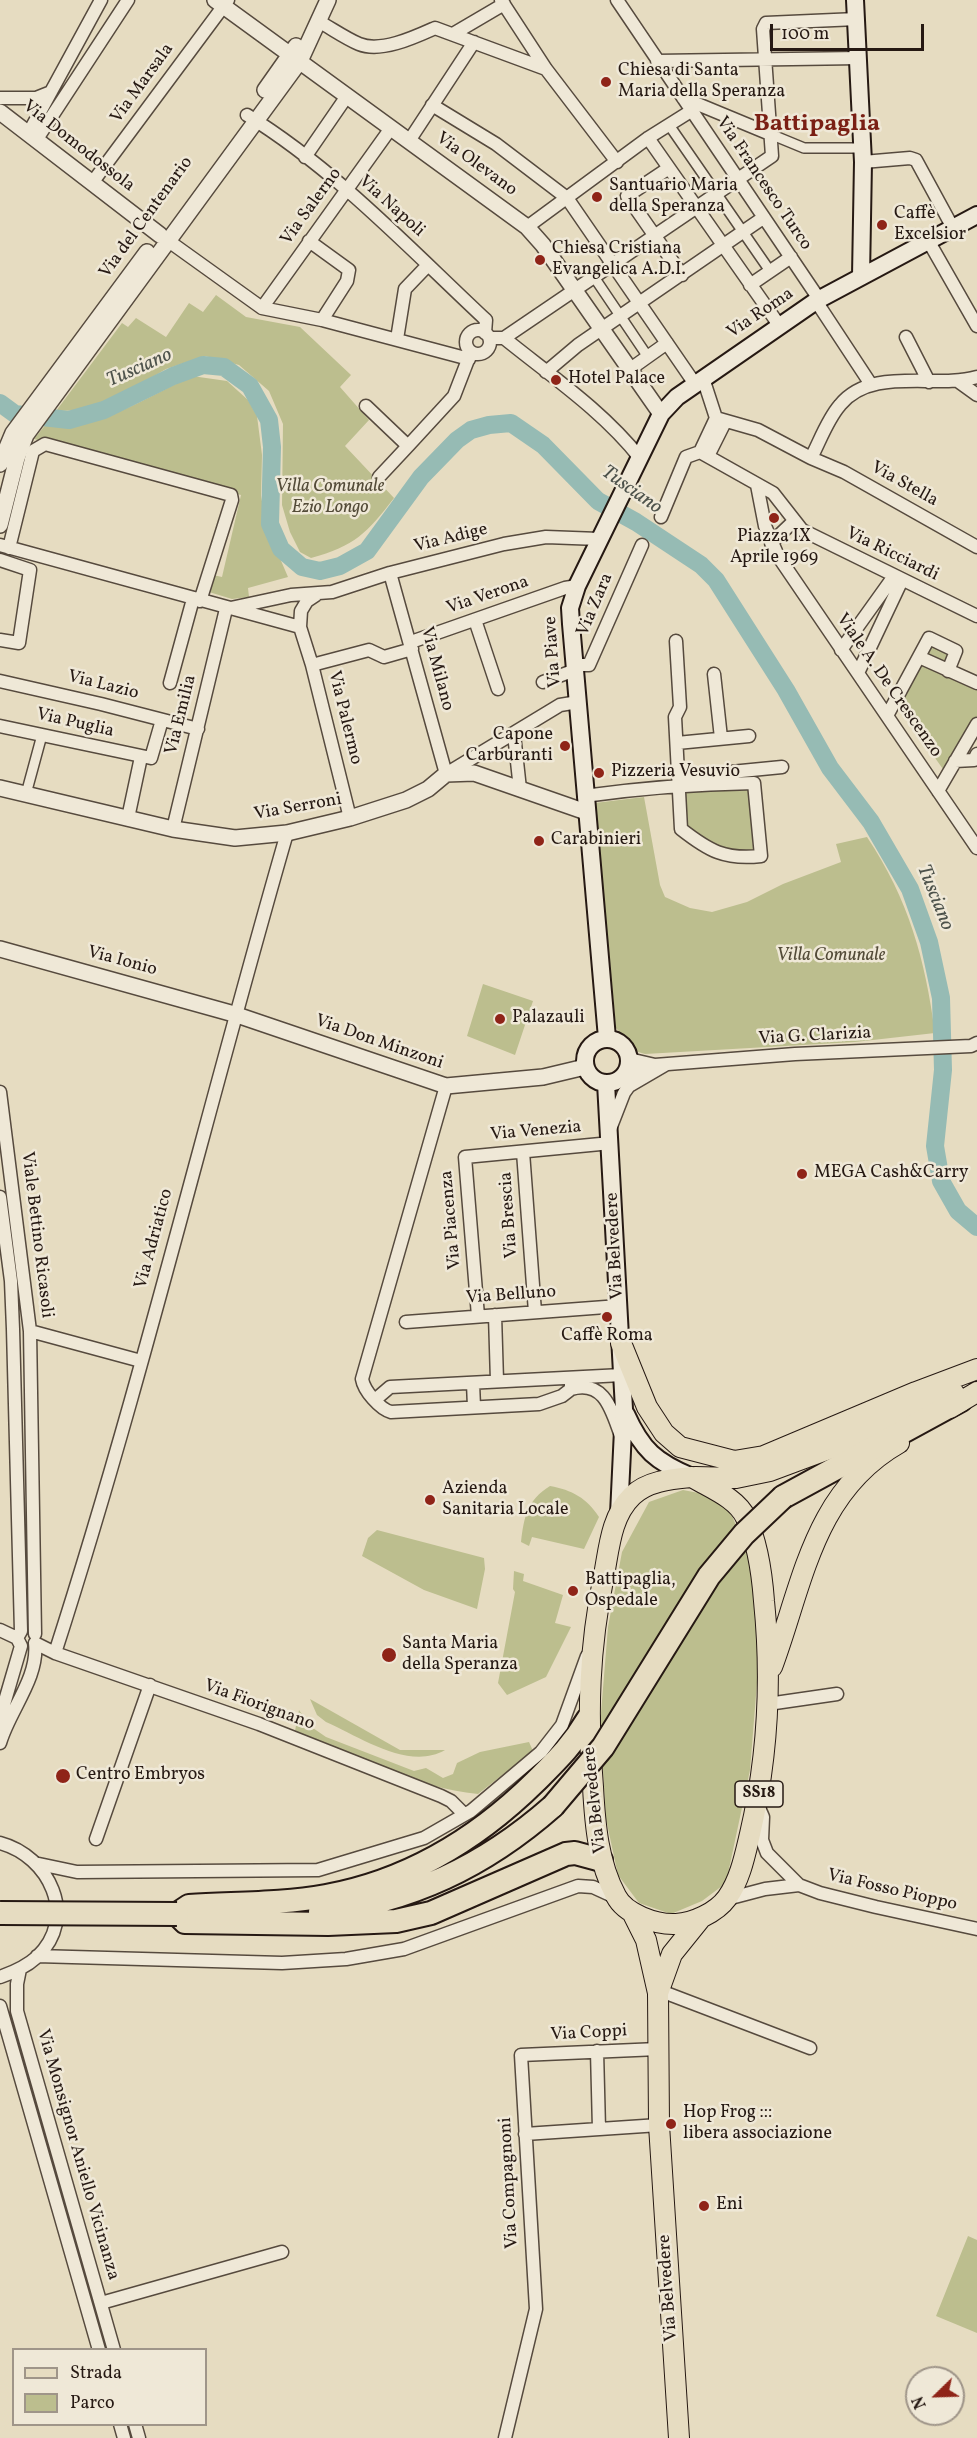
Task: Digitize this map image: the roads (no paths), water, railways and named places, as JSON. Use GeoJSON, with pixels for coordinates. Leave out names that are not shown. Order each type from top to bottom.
{"type":"FeatureCollection","features":[{"type":"Feature","properties":{"kind":"highway"},"geometry":{"type":"LineString","coordinates":[[0,1912],[297,1914],[370,1905],[408,1894],[455,1875],[490,1855],[527,1829],[553,1806],[603,1747],[709,1576],[744,1534],[783,1497],[972,1392]]}},
{"type":"Feature","properties":{"kind":"highway"},"geometry":{"type":"LineString","coordinates":[[177,1914],[189,1906],[327,1896],[415,1869],[455,1847],[492,1822],[571,1747],[588,1719]]}},
{"type":"Feature","properties":{"kind":"highway"},"geometry":{"type":"LineString","coordinates":[[177,1914],[185,1922],[318,1924],[396,1921],[446,1907],[566,1854],[575,1853],[602,1860]]}},
{"type":"Feature","properties":{"kind":"main road"},"geometry":{"type":"LineString","coordinates":[[855,0],[862,155],[861,276]]}},
{"type":"Feature","properties":{"kind":"main road","name":"Via Roma"},"geometry":{"type":"LineString","coordinates":[[620,500],[661,414],[677,397],[702,384],[779,325],[818,300],[976,218]]}},
{"type":"Feature","properties":{"kind":"main road","name":"Via Piave"},"geometry":{"type":"LineString","coordinates":[[585,804],[570,608],[577,586],[620,500]]}},
{"type":"Feature","properties":{"kind":"main road"},"geometry":{"type":"LineString","coordinates":[[585,804],[607,1038]]}},
{"type":"Feature","properties":{"kind":"main road"},"geometry":{"type":"LineString","coordinates":[[607,1038],[622,1044],[627,1067],[606,1083],[593,1078],[585,1067],[589,1047],[594,1042],[607,1038]]}},
{"type":"Feature","properties":{"kind":"main road","name":"Via Belvedere"},"geometry":{"type":"LineString","coordinates":[[606,1083],[611,1136],[624,1409],[619,1514],[608,1552],[592,1642],[588,1719],[596,1828],[602,1860],[617,1898],[632,1912],[665,1924],[676,1924],[701,1918],[726,1899],[743,1862],[763,1773],[769,1675],[763,1586],[759,1559],[746,1516],[727,1497],[692,1477],[668,1467],[649,1453],[636,1437],[624,1409]]}},
{"type":"Feature","properties":{"kind":"main road"},"geometry":{"type":"LineString","coordinates":[[621,1343],[647,1407],[664,1433],[680,1447],[734,1461],[764,1456],[916,1392],[977,1370]]}},
{"type":"Feature","properties":{"kind":"main road","name":"SS18"},"geometry":{"type":"LineString","coordinates":[[692,1477],[736,1478],[770,1471],[837,1446],[959,1391],[972,1392]]}},
{"type":"Feature","properties":{"kind":"main road","name":"SS18"},"geometry":{"type":"LineString","coordinates":[[769,1675],[810,1548],[827,1515],[859,1474],[889,1449],[923,1430],[972,1392]]}},
{"type":"Feature","properties":{"kind":"main road","name":"Via Belvedere"},"geometry":{"type":"LineString","coordinates":[[619,1514],[632,1496],[648,1486],[668,1480],[692,1477]]}},
{"type":"Feature","properties":{"kind":"main road","name":"SS18"},"geometry":{"type":"LineString","coordinates":[[632,1912],[646,1940],[658,1993]]}},
{"type":"Feature","properties":{"kind":"main road","name":"SS18"},"geometry":{"type":"LineString","coordinates":[[658,1993],[672,1954],[701,1918]]}},
{"type":"Feature","properties":{"kind":"main road","name":"Via Belvedere"},"geometry":{"type":"LineString","coordinates":[[658,1993],[659,2125],[679,2438]]}},
{"type":"Feature","properties":{"kind":"street"},"geometry":{"type":"LineString","coordinates":[[32,136],[51,92],[101,0]]}},
{"type":"Feature","properties":{"kind":"street"},"geometry":{"type":"LineString","coordinates":[[32,136],[128,0]]}},
{"type":"Feature","properties":{"kind":"street","name":"Via del Centenario"},"geometry":{"type":"LineString","coordinates":[[296,58],[318,0]]}},
{"type":"Feature","properties":{"kind":"street","name":"Via del Centenario"},"geometry":{"type":"LineString","coordinates":[[1,460],[296,58],[328,0]]}},
{"type":"Feature","properties":{"kind":"street","name":"Via Francesco Turco"},"geometry":{"type":"LineString","coordinates":[[617,0],[764,218],[808,278],[818,300],[870,383]]}},
{"type":"Feature","properties":{"kind":"street","name":"Via Olevano"},"geometry":{"type":"LineString","coordinates":[[222,2],[527,227],[661,414]]}},
{"type":"Feature","properties":{"kind":"street","name":"Via Marsala"},"geometry":{"type":"LineString","coordinates":[[92,183],[222,2]]}},
{"type":"Feature","properties":{"kind":"street"},"geometry":{"type":"LineString","coordinates":[[458,31],[503,2],[546,69],[617,162]]}},
{"type":"Feature","properties":{"kind":"street"},"geometry":{"type":"LineString","coordinates":[[504,338],[656,237],[772,156],[763,29],[766,23],[857,19]]}},
{"type":"Feature","properties":{"kind":"street"},"geometry":{"type":"LineString","coordinates":[[318,21],[368,46],[416,36],[435,28],[458,31],[474,42],[546,69]]}},
{"type":"Feature","properties":{"kind":"street"},"geometry":{"type":"LineString","coordinates":[[409,141],[474,42]]}},
{"type":"Feature","properties":{"kind":"street"},"geometry":{"type":"LineString","coordinates":[[657,61],[859,58]]}},
{"type":"Feature","properties":{"kind":"street"},"geometry":{"type":"LineString","coordinates":[[0,98],[36,98],[51,92]]}},
{"type":"Feature","properties":{"kind":"street"},"geometry":{"type":"LineString","coordinates":[[305,157],[347,96]]}},
{"type":"Feature","properties":{"kind":"street"},"geometry":{"type":"LineString","coordinates":[[682,98],[804,148],[916,160],[953,228]]}},
{"type":"Feature","properties":{"kind":"street"},"geometry":{"type":"LineString","coordinates":[[432,105],[496,144],[567,198],[667,343],[702,384],[720,420],[709,457]]}},
{"type":"Feature","properties":{"kind":"street"},"geometry":{"type":"LineString","coordinates":[[527,227],[648,138],[691,111]]}},
{"type":"Feature","properties":{"kind":"street","name":"Via Domodossola"},"geometry":{"type":"LineString","coordinates":[[0,112],[164,238],[262,308],[470,355]]}},
{"type":"Feature","properties":{"kind":"street","name":"Via Napoli"},"geometry":{"type":"LineString","coordinates":[[251,118],[305,157],[346,191],[428,265],[486,320],[487,335]]}},
{"type":"Feature","properties":{"kind":"street"},"geometry":{"type":"LineString","coordinates":[[669,124],[770,271]]}},
{"type":"Feature","properties":{"kind":"street","name":"Via Salerno"},"geometry":{"type":"LineString","coordinates":[[262,308],[391,128]]}},
{"type":"Feature","properties":{"kind":"street"},"geometry":{"type":"LineString","coordinates":[[648,138],[722,247],[779,325]]}},
{"type":"Feature","properties":{"kind":"street"},"geometry":{"type":"LineString","coordinates":[[669,168],[627,196],[682,275]]}},
{"type":"Feature","properties":{"kind":"street"},"geometry":{"type":"LineString","coordinates":[[601,330],[764,218]]}},
{"type":"Feature","properties":{"kind":"street"},"geometry":{"type":"LineString","coordinates":[[309,241],[349,270],[347,281],[322,320]]}},
{"type":"Feature","properties":{"kind":"street"},"geometry":{"type":"LineString","coordinates":[[928,242],[977,326]]}},
{"type":"Feature","properties":{"kind":"street"},"geometry":{"type":"LineString","coordinates":[[750,285],[791,257]]}},
{"type":"Feature","properties":{"kind":"street"},"geometry":{"type":"LineString","coordinates":[[397,339],[405,290],[428,265]]}},
{"type":"Feature","properties":{"kind":"street"},"geometry":{"type":"LineString","coordinates":[[594,277],[648,357]]}},
{"type":"Feature","properties":{"kind":"street"},"geometry":{"type":"LineString","coordinates":[[546,372],[640,304]]}},
{"type":"Feature","properties":{"kind":"street"},"geometry":{"type":"LineString","coordinates":[[379,477],[454,396],[470,355],[466,346],[468,334],[478,330],[487,335],[504,338],[588,406],[640,458]]}},
{"type":"Feature","properties":{"kind":"street"},"geometry":{"type":"LineString","coordinates":[[470,355],[486,352],[490,345],[487,335]]}},
{"type":"Feature","properties":{"kind":"street"},"geometry":{"type":"LineString","coordinates":[[906,337],[928,382]]}},
{"type":"Feature","properties":{"kind":"street"},"geometry":{"type":"LineString","coordinates":[[629,370],[667,343]]}},
{"type":"Feature","properties":{"kind":"street"},"geometry":{"type":"LineString","coordinates":[[811,458],[840,405],[852,393],[870,383],[959,382],[977,377]]}},
{"type":"Feature","properties":{"kind":"street"},"geometry":{"type":"LineString","coordinates":[[959,382],[977,395]]}},
{"type":"Feature","properties":{"kind":"street"},"geometry":{"type":"LineString","coordinates":[[366,406],[408,446]]}},
{"type":"Feature","properties":{"kind":"street","name":"Via Stella"},"geometry":{"type":"LineString","coordinates":[[720,420],[758,430],[811,458],[844,472],[977,547]]}},
{"type":"Feature","properties":{"kind":"street"},"geometry":{"type":"LineString","coordinates":[[0,525],[17,458],[19,434]]}},
{"type":"Feature","properties":{"kind":"street"},"geometry":{"type":"LineString","coordinates":[[5,546],[33,451],[40,445],[45,444],[231,495],[232,500],[196,600],[170,683]]}},
{"type":"Feature","properties":{"kind":"street"},"geometry":{"type":"LineString","coordinates":[[661,517],[686,457],[709,457],[773,493],[793,522],[771,543]]}},
{"type":"Feature","properties":{"kind":"street","name":"Viale A. De Crescenzo"},"geometry":{"type":"LineString","coordinates":[[757,485],[765,526],[771,543],[810,607],[888,714],[977,848]]}},
{"type":"Feature","properties":{"kind":"street","name":"Via Ricciardi"},"geometry":{"type":"LineString","coordinates":[[793,522],[802,530],[977,616]]}},
{"type":"Feature","properties":{"kind":"street","name":"Via Adige"},"geometry":{"type":"LineString","coordinates":[[226,609],[291,595],[316,595],[390,573],[504,544],[546,537],[602,534]]}},
{"type":"Feature","properties":{"kind":"street","name":"Via Zara"},"geometry":{"type":"LineString","coordinates":[[574,667],[589,665],[642,545]]}},
{"type":"Feature","properties":{"kind":"street","name":"Via Adige"},"geometry":{"type":"LineString","coordinates":[[5,546],[226,609],[300,627]]}},
{"type":"Feature","properties":{"kind":"street"},"geometry":{"type":"LineString","coordinates":[[0,560],[30,570],[19,643],[0,640]]}},
{"type":"Feature","properties":{"kind":"street","name":"Via Milano"},"geometry":{"type":"LineString","coordinates":[[390,573],[446,774]]}},
{"type":"Feature","properties":{"kind":"street"},"geometry":{"type":"LineString","coordinates":[[841,650],[898,578]]}},
{"type":"Feature","properties":{"kind":"street"},"geometry":{"type":"LineString","coordinates":[[858,673],[898,578]]}},
{"type":"Feature","properties":{"kind":"street","name":"Via Verona"},"geometry":{"type":"LineString","coordinates":[[312,665],[369,650],[384,657],[412,648],[475,620],[565,588],[577,586]]}},
{"type":"Feature","properties":{"kind":"street"},"geometry":{"type":"LineString","coordinates":[[300,627],[301,611],[307,601],[316,595]]}},
{"type":"Feature","properties":{"kind":"street","name":"Via Emilia"},"geometry":{"type":"LineString","coordinates":[[173,829],[226,609]]}},
{"type":"Feature","properties":{"kind":"street"},"geometry":{"type":"LineString","coordinates":[[475,620],[498,689]]}},
{"type":"Feature","properties":{"kind":"street","name":"Via Palermo"},"geometry":{"type":"LineString","coordinates":[[300,627],[312,665],[350,818]]}},
{"type":"Feature","properties":{"kind":"street"},"geometry":{"type":"LineString","coordinates":[[888,714],[929,638],[956,651],[948,671]]}},
{"type":"Feature","properties":{"kind":"street"},"geometry":{"type":"LineString","coordinates":[[676,641],[681,707],[675,717],[681,829],[717,853],[738,858],[761,856],[754,783],[680,781]]}},
{"type":"Feature","properties":{"kind":"street"},"geometry":{"type":"LineString","coordinates":[[918,657],[977,683]]}},
{"type":"Feature","properties":{"kind":"street"},"geometry":{"type":"LineString","coordinates":[[543,682],[574,667]]}},
{"type":"Feature","properties":{"kind":"street"},"geometry":{"type":"LineString","coordinates":[[714,674],[721,738]]}},
{"type":"Feature","properties":{"kind":"street","name":"Via Lazio"},"geometry":{"type":"LineString","coordinates":[[0,681],[198,729]]}},
{"type":"Feature","properties":{"kind":"street","name":"Via Serroni"},"geometry":{"type":"LineString","coordinates":[[0,788],[173,829],[235,838],[287,833],[350,818],[406,800],[428,789],[446,774],[560,705],[578,702]]}},
{"type":"Feature","properties":{"kind":"street"},"geometry":{"type":"LineString","coordinates":[[128,818],[141,757],[151,758],[162,720]]}},
{"type":"Feature","properties":{"kind":"street"},"geometry":{"type":"LineString","coordinates":[[938,791],[977,723]]}},
{"type":"Feature","properties":{"kind":"street","name":"Via Puglia"},"geometry":{"type":"LineString","coordinates":[[0,726],[141,757]]}},
{"type":"Feature","properties":{"kind":"street"},"geometry":{"type":"LineString","coordinates":[[514,734],[520,789]]}},
{"type":"Feature","properties":{"kind":"street"},"geometry":{"type":"LineString","coordinates":[[26,794],[42,735]]}},
{"type":"Feature","properties":{"kind":"street"},"geometry":{"type":"LineString","coordinates":[[677,743],[749,736]]}},
{"type":"Feature","properties":{"kind":"street"},"geometry":{"type":"LineString","coordinates":[[955,761],[974,760],[977,754]]}},
{"type":"Feature","properties":{"kind":"street"},"geometry":{"type":"LineString","coordinates":[[446,774],[474,773],[520,789],[585,804],[680,781],[782,767]]}},
{"type":"Feature","properties":{"kind":"street","name":"Via Adriatico"},"geometry":{"type":"LineString","coordinates":[[56,1653],[103,1505],[234,1014],[287,833]]}},
{"type":"Feature","properties":{"kind":"street","name":"Via Ionio"},"geometry":{"type":"LineString","coordinates":[[0,949],[234,1014]]}},
{"type":"Feature","properties":{"kind":"street","name":"Via Don Minzoni"},"geometry":{"type":"LineString","coordinates":[[234,1014],[446,1086],[543,1077],[585,1067]]}},
{"type":"Feature","properties":{"kind":"street","name":"Via G. Clarizia"},"geometry":{"type":"LineString","coordinates":[[627,1067],[795,1054],[974,1045]]}},
{"type":"Feature","properties":{"kind":"street"},"geometry":{"type":"LineString","coordinates":[[611,1136],[624,1093],[629,1086],[661,1064]]}},
{"type":"Feature","properties":{"kind":"street"},"geometry":{"type":"LineString","coordinates":[[446,1086],[362,1379],[366,1391],[376,1399],[380,1406],[391,1412],[539,1404],[562,1396],[571,1383]]}},
{"type":"Feature","properties":{"kind":"street","name":"Viale Bettino Ricasoli"},"geometry":{"type":"LineString","coordinates":[[0,1092],[30,1331],[36,1655],[12,1719],[2,1737]]}},
{"type":"Feature","properties":{"kind":"street","name":"Via Venezia"},"geometry":{"type":"LineString","coordinates":[[465,1157],[523,1152],[611,1136]]}},
{"type":"Feature","properties":{"kind":"street","name":"Via Brescia"},"geometry":{"type":"LineString","coordinates":[[523,1152],[535,1312]]}},
{"type":"Feature","properties":{"kind":"street","name":"Via Piacenza"},"geometry":{"type":"LineString","coordinates":[[465,1157],[478,1316]]}},
{"type":"Feature","properties":{"kind":"street","name":"Viale Bettino Ricasoli"},"geometry":{"type":"LineString","coordinates":[[0,1197],[12,1305],[20,1638],[2,1712],[2,1737]]}},
{"type":"Feature","properties":{"kind":"street","name":"Via Belluno"},"geometry":{"type":"LineString","coordinates":[[406,1322],[619,1306]]}},
{"type":"Feature","properties":{"kind":"street"},"geometry":{"type":"LineString","coordinates":[[495,1315],[497,1381]]}},
{"type":"Feature","properties":{"kind":"street"},"geometry":{"type":"LineString","coordinates":[[30,1331],[141,1361]]}},
{"type":"Feature","properties":{"kind":"street"},"geometry":{"type":"LineString","coordinates":[[376,1399],[390,1387],[497,1381],[571,1383],[622,1375]]}},
{"type":"Feature","properties":{"kind":"street"},"geometry":{"type":"LineString","coordinates":[[473,1383],[474,1407]]}},
{"type":"Feature","properties":{"kind":"street"},"geometry":{"type":"LineString","coordinates":[[571,1383],[595,1389],[603,1396],[611,1407],[623,1441]]}},
{"type":"Feature","properties":{"kind":"street","name":"Via Fiorignano"},"geometry":{"type":"LineString","coordinates":[[20,1638],[28,1629],[35,1639],[56,1653],[266,1726],[441,1796],[468,1813]]}},
{"type":"Feature","properties":{"kind":"street"},"geometry":{"type":"LineString","coordinates":[[0,1630],[20,1638]]}},
{"type":"Feature","properties":{"kind":"street"},"geometry":{"type":"LineString","coordinates":[[0,1841],[13,1846],[39,1864],[77,1872],[318,1870],[424,1838],[468,1813],[542,1752],[562,1725],[592,1642]]}},
{"type":"Feature","properties":{"kind":"street"},"geometry":{"type":"LineString","coordinates":[[96,1839],[150,1685]]}},
{"type":"Feature","properties":{"kind":"street"},"geometry":{"type":"LineString","coordinates":[[768,1704],[837,1694]]}},
{"type":"Feature","properties":{"kind":"street"},"geometry":{"type":"LineString","coordinates":[[757,1803],[764,1817],[762,1840],[767,1853],[799,1885]]}},
{"type":"Feature","properties":{"kind":"street"},"geometry":{"type":"LineString","coordinates":[[0,1977],[20,1969],[37,1956],[51,1936],[56,1907],[51,1885],[39,1864]]}},
{"type":"Feature","properties":{"kind":"street"},"geometry":{"type":"LineString","coordinates":[[726,1899],[765,1888],[799,1885]]}},
{"type":"Feature","properties":{"kind":"street","name":"Via Fosso Pioppo"},"geometry":{"type":"LineString","coordinates":[[799,1885],[865,1905],[977,1929]]}},
{"type":"Feature","properties":{"kind":"street"},"geometry":{"type":"LineString","coordinates":[[37,1956],[282,1963],[346,1959],[404,1949],[578,1886],[593,1887],[617,1898]]}},
{"type":"Feature","properties":{"kind":"street","name":"Via Monsignor Aniello Vicinanza"},"geometry":{"type":"LineString","coordinates":[[20,1969],[16,1984],[17,2011],[114,2348]]}},
{"type":"Feature","properties":{"kind":"street"},"geometry":{"type":"LineString","coordinates":[[658,1993],[666,1993],[810,2048]]}},
{"type":"Feature","properties":{"kind":"street","name":"Via Monsignor Aniello Vicinanza"},"geometry":{"type":"LineString","coordinates":[[0,2006],[99,2348]]}},
{"type":"Feature","properties":{"kind":"street","name":"Via Coppi"},"geometry":{"type":"LineString","coordinates":[[521,2055],[658,2049]]}},
{"type":"Feature","properties":{"kind":"street"},"geometry":{"type":"LineString","coordinates":[[597,2051],[599,2129]]}},
{"type":"Feature","properties":{"kind":"street","name":"Via Compagnoni"},"geometry":{"type":"LineString","coordinates":[[505,2438],[536,2309],[521,2055]]}},
{"type":"Feature","properties":{"kind":"street"},"geometry":{"type":"LineString","coordinates":[[525,2134],[659,2125]]}},
{"type":"Feature","properties":{"kind":"street"},"geometry":{"type":"LineString","coordinates":[[101,2303],[282,2252]]}},
{"type":"Feature","properties":{"kind":"waterway","name":"Tusciano"},"geometry":{"type":"LineString","coordinates":[[0,403],[15,414],[69,420],[104,410],[173,376],[203,365],[224,367],[250,386],[269,420],[272,447],[270,524],[281,549],[302,567],[320,571],[340,566],[367,551],[421,477],[457,440],[471,430],[489,425],[511,423],[543,445],[598,501],[636,522],[701,565],[716,580],[786,690],[830,768],[871,822],[910,889],[929,942],[941,998],[943,1070],[935,1146],[941,1181],[958,1211],[977,1227]]}},
{"type":"Feature","properties":{"kind":"place","name":"Chiesa di Santa Maria della Speranza"},"geometry":{"type":"Point","coordinates":[606,82]}},
{"type":"Feature","properties":{"kind":"place","name":"Santuario Maria della Speranza"},"geometry":{"type":"Point","coordinates":[597,197]}},
{"type":"Feature","properties":{"kind":"place","name":"Caffè Excelsior"},"geometry":{"type":"Point","coordinates":[882,225]}},
{"type":"Feature","properties":{"kind":"place","name":"Chiesa Cristiana Evangelica A.D.I."},"geometry":{"type":"Point","coordinates":[540,260]}},
{"type":"Feature","properties":{"kind":"place","name":"Hotel Palace"},"geometry":{"type":"Point","coordinates":[556,380]}},
{"type":"Feature","properties":{"kind":"place","name":"Piazza IX Aprile 1969"},"geometry":{"type":"Point","coordinates":[774,518]}},
{"type":"Feature","properties":{"kind":"place","name":"Capone Carburanti"},"geometry":{"type":"Point","coordinates":[565,746]}},
{"type":"Feature","properties":{"kind":"place","name":"Pizzeria Vesuvio"},"geometry":{"type":"Point","coordinates":[599,773]}},
{"type":"Feature","properties":{"kind":"place","name":"Carabinieri"},"geometry":{"type":"Point","coordinates":[539,841]}},
{"type":"Feature","properties":{"kind":"place","name":"Palazauli"},"geometry":{"type":"Point","coordinates":[500,1019]}},
{"type":"Feature","properties":{"kind":"place","name":"MEGA Cash&Carry"},"geometry":{"type":"Point","coordinates":[802,1174]}},
{"type":"Feature","properties":{"kind":"place","name":"Caffè Roma"},"geometry":{"type":"Point","coordinates":[607,1317]}},
{"type":"Feature","properties":{"kind":"place","name":"Azienda Sanitaria Locale"},"geometry":{"type":"Point","coordinates":[430,1500]}},
{"type":"Feature","properties":{"kind":"place","name":"Battipaglia, Ospedale"},"geometry":{"type":"Point","coordinates":[573,1591]}},
{"type":"Feature","properties":{"kind":"place","name":"Santa Maria della Speranza"},"geometry":{"type":"Point","coordinates":[389,1655]}},
{"type":"Feature","properties":{"kind":"place","name":"Centro Embryos"},"geometry":{"type":"Point","coordinates":[63,1776]}},
{"type":"Feature","properties":{"kind":"place","name":"Hop Frog ::: libera associazione"},"geometry":{"type":"Point","coordinates":[671,2124]}},
{"type":"Feature","properties":{"kind":"place","name":"Eni"},"geometry":{"type":"Point","coordinates":[704,2206]}},
{"type":"Feature","properties":{"kind":"district","name":"Battipaglia"},"geometry":{"type":"Point","coordinates":[817,126]}},
{"type":"Feature","properties":{"kind":"park label","name":"Villa Comunale Ezio Longo"},"geometry":{"type":"Point","coordinates":[330,498]}},
{"type":"Feature","properties":{"kind":"park label","name":"Villa Comunale"},"geometry":{"type":"Point","coordinates":[831,957]}}]}
